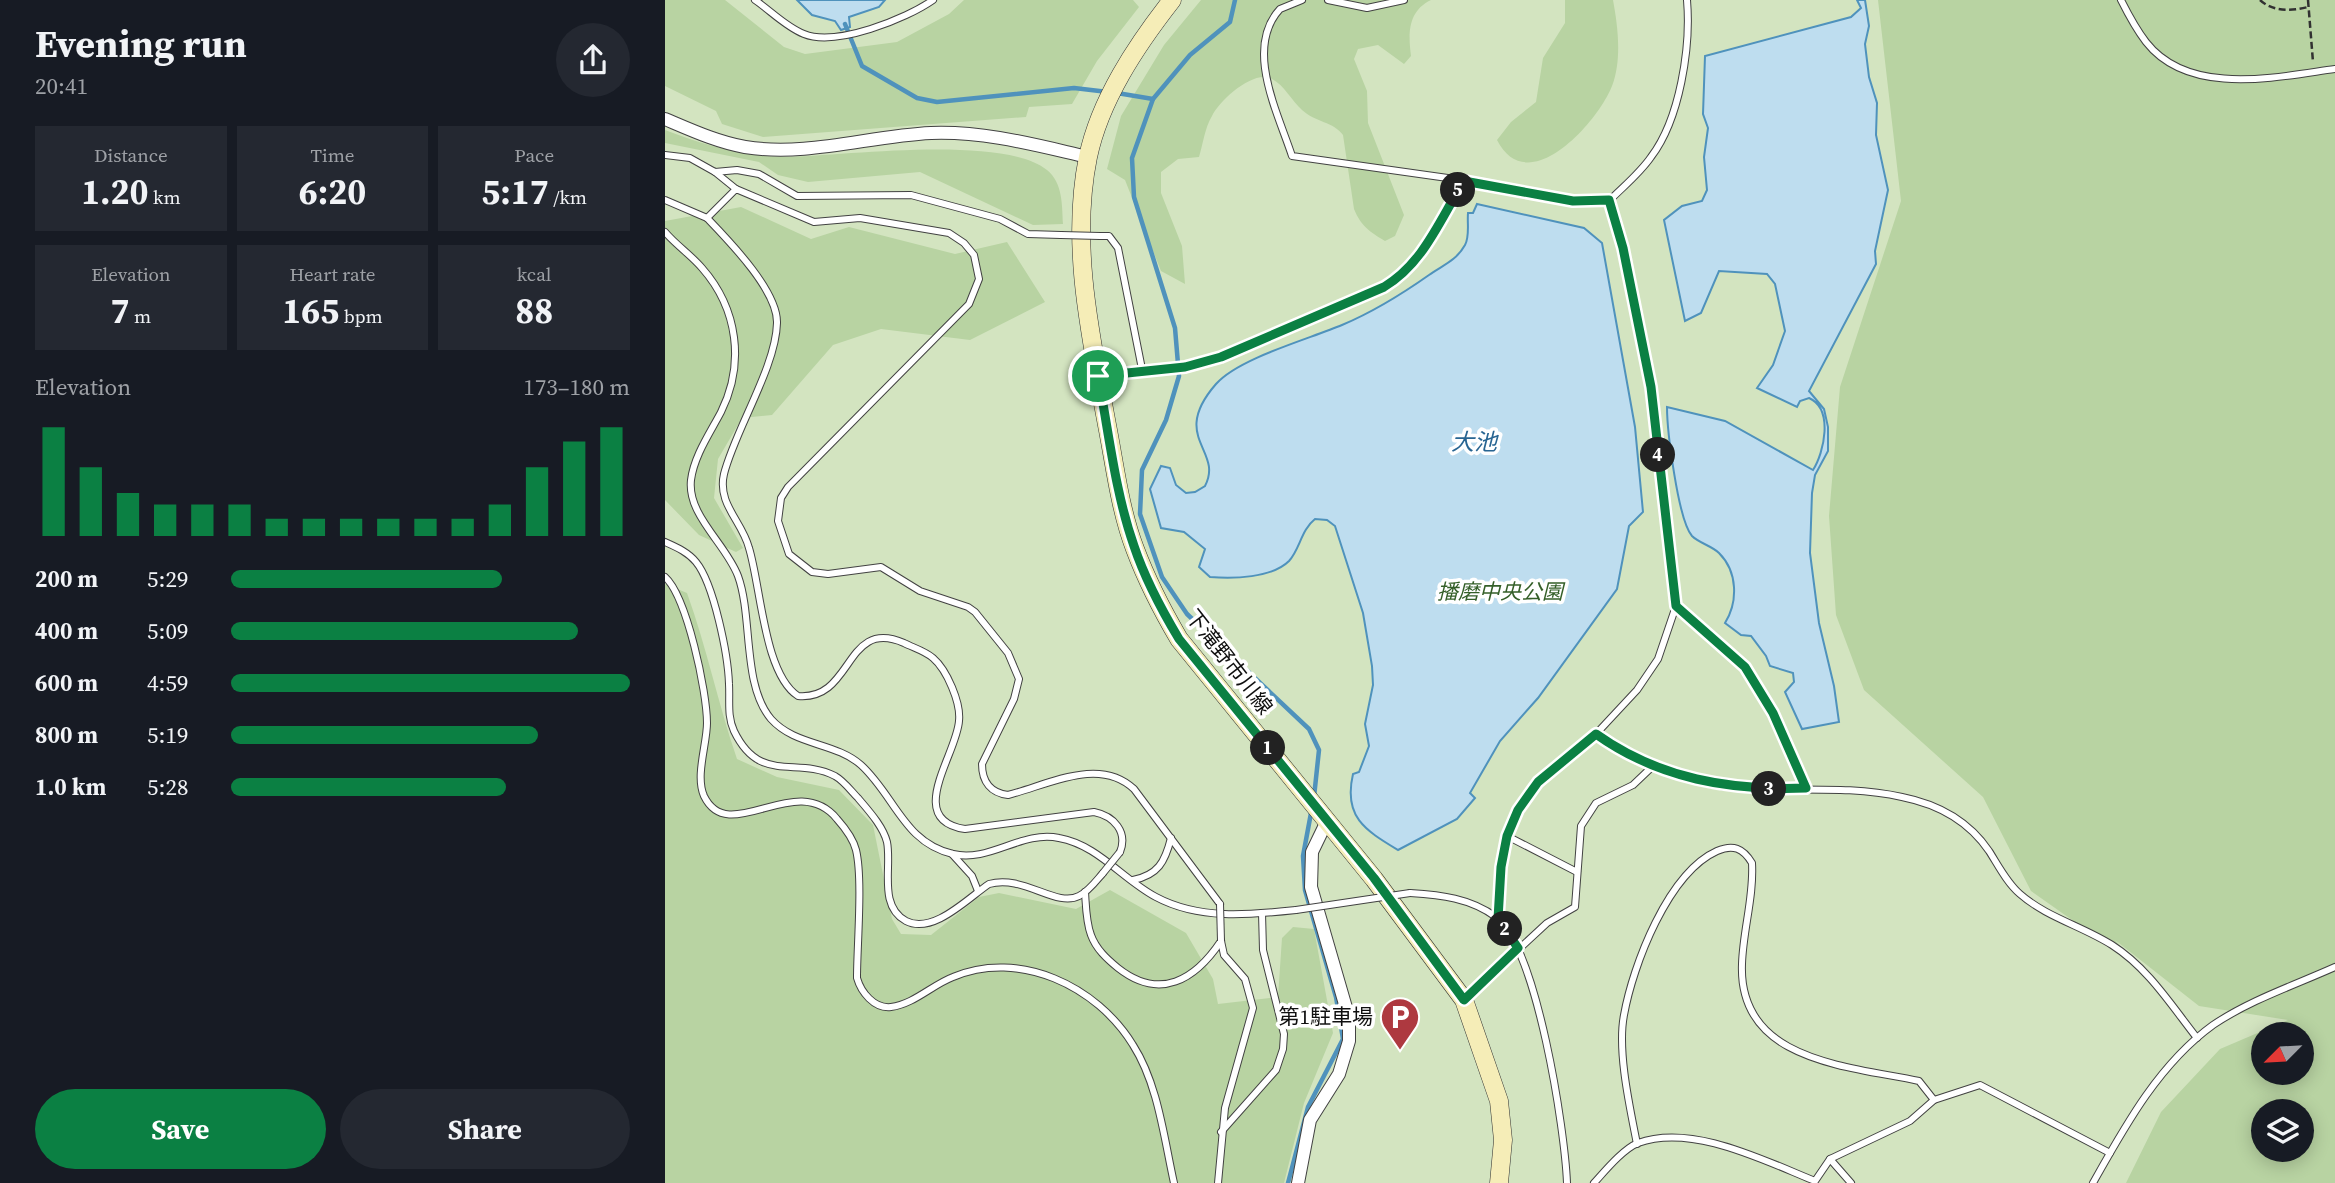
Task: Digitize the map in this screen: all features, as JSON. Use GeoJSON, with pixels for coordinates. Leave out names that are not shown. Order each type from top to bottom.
{"type":"FeatureCollection","features":[{"type":"Feature","properties":{"kind":"main road","name":"下滝野市川線"},"geometry":{"type":"LineString","coordinates":[[1172,0],[1128,61],[1107,102],[1088,157],[1081,220],[1085,294],[1098,376],[1120,492],[1134,546],[1155,598],[1179,639],[1327,821],[1464,1000],[1499,1101],[1503,1140],[1499,1183]]}},
{"type":"Feature","properties":{"kind":"street"},"geometry":{"type":"LineString","coordinates":[[665,119],[709,138],[746,147],[803,148],[930,134],[987,134],[1088,157]]}},
{"type":"Feature","properties":{"kind":"street"},"geometry":{"type":"LineString","coordinates":[[1298,1183],[1311,1120],[1339,1074],[1349,1041],[1349,1018],[1311,887],[1312,852],[1327,821]]}},
{"type":"Feature","properties":{"kind":"lane"},"geometry":{"type":"LineString","coordinates":[[755,0],[789,26],[820,38],[866,30],[911,13],[933,0]]}},
{"type":"Feature","properties":{"kind":"lane"},"geometry":{"type":"LineString","coordinates":[[1302,0],[1280,9],[1264,39],[1264,61],[1292,156],[1464,181],[1573,201],[1609,200],[1651,158],[1668,126],[1687,53],[1687,0]]}},
{"type":"Feature","properties":{"kind":"lane"},"geometry":{"type":"LineString","coordinates":[[1328,0],[1367,8],[1404,0]]}},
{"type":"Feature","properties":{"kind":"lane"},"geometry":{"type":"LineString","coordinates":[[2121,0],[2146,43],[2161,57],[2199,75],[2225,79],[2335,69]]}},
{"type":"Feature","properties":{"kind":"lane"},"geometry":{"type":"LineString","coordinates":[[665,155],[691,159],[736,188],[814,222],[860,218],[949,233],[964,243],[974,255],[979,279],[969,304],[876,394],[784,492],[778,521],[783,542],[793,559],[812,572],[828,574],[881,567],[920,591],[968,607],[975,612],[1009,653],[1019,679],[1014,699],[982,764],[983,775],[993,790],[1008,795],[1090,773],[1108,772],[1123,779],[1134,789],[1220,904],[1224,955],[1245,979],[1253,1007],[1221,1132],[1218,1183]]}},
{"type":"Feature","properties":{"kind":"lane"},"geometry":{"type":"LineString","coordinates":[[715,172],[737,170],[759,174],[797,196],[903,194],[925,197],[1000,219],[1028,234],[1109,236],[1118,248],[1142,369]]}},
{"type":"Feature","properties":{"kind":"lane"},"geometry":{"type":"LineString","coordinates":[[1098,376],[1142,369],[1185,367],[1221,357],[1384,287],[1397,279],[1419,257],[1464,181]]}},
{"type":"Feature","properties":{"kind":"lane"},"geometry":{"type":"LineString","coordinates":[[707,218],[736,188]]}},
{"type":"Feature","properties":{"kind":"lane"},"geometry":{"type":"LineString","coordinates":[[665,200],[707,218],[732,244],[763,286],[775,312],[777,324],[765,368],[727,465],[723,485],[726,505],[748,543],[781,680],[798,696],[817,696],[834,684],[865,643],[879,636],[894,639],[930,655],[944,673],[960,713],[957,733],[938,784],[935,802],[939,815],[949,824],[965,829],[1094,812],[1104,814],[1119,827],[1123,835],[1120,852],[1085,892],[1074,898],[1060,898],[1010,880],[989,884],[932,922],[913,924],[903,920],[890,902],[887,842],[882,831],[848,788],[836,777],[817,770],[771,766],[746,750],[729,716],[727,669],[706,581],[695,562],[665,540]]}},
{"type":"Feature","properties":{"kind":"lane"},"geometry":{"type":"LineString","coordinates":[[1498,919],[1501,867],[1507,836],[1518,810],[1538,782],[1596,734],[1637,690],[1664,642],[1676,606],[1651,387],[1623,248],[1609,200]]}},
{"type":"Feature","properties":{"kind":"lane"},"geometry":{"type":"LineString","coordinates":[[665,232],[702,269],[720,295],[733,326],[735,360],[729,391],[694,469],[691,488],[697,510],[726,552],[739,579],[757,688],[764,708],[781,729],[791,735],[840,751],[860,764],[877,782],[909,829],[927,845],[952,854],[986,852],[1030,837],[1057,837],[1087,849],[1155,897],[1199,912],[1262,914],[1410,892],[1463,900],[1498,919],[1518,948],[1541,1026],[1562,1119],[1567,1183]]}},
{"type":"Feature","properties":{"kind":"lane"},"geometry":{"type":"LineString","coordinates":[[665,577],[681,600],[704,694],[707,720],[702,793],[711,807],[726,815],[804,800],[822,805],[835,817],[852,839],[858,860],[857,978],[865,994],[879,1005],[892,1007],[953,977],[994,967],[1033,971],[1066,983],[1113,1020],[1139,1054],[1151,1088],[1174,1183]]}},
{"type":"Feature","properties":{"kind":"lane"},"geometry":{"type":"LineString","coordinates":[[1676,606],[1745,667],[1773,713],[1806,788]]}},
{"type":"Feature","properties":{"kind":"lane"},"geometry":{"type":"LineString","coordinates":[[1596,734],[1654,765],[1697,781],[1734,788],[1806,788],[1903,797],[1953,815],[1972,829],[2017,891],[2035,907],[2111,944],[2142,970],[2166,996],[2197,1038]]}},
{"type":"Feature","properties":{"kind":"lane"},"geometry":{"type":"LineString","coordinates":[[1464,1000],[1547,923],[1575,907],[1581,826],[1596,803],[1633,785],[1654,765]]}},
{"type":"Feature","properties":{"kind":"lane"},"geometry":{"type":"LineString","coordinates":[[1507,836],[1577,872]]}},
{"type":"Feature","properties":{"kind":"lane"},"geometry":{"type":"LineString","coordinates":[[1132,880],[1146,878],[1162,865],[1171,838]]}},
{"type":"Feature","properties":{"kind":"lane"},"geometry":{"type":"LineString","coordinates":[[1637,1144],[1626,1086],[1623,1017],[1640,960],[1665,906],[1695,865],[1723,848],[1735,847],[1746,853],[1752,863],[1742,965],[1742,994],[1756,1017],[1783,1046],[1841,1067],[1919,1081],[1934,1100]]}},
{"type":"Feature","properties":{"kind":"lane"},"geometry":{"type":"LineString","coordinates":[[952,854],[972,876],[978,891]]}},
{"type":"Feature","properties":{"kind":"lane"},"geometry":{"type":"LineString","coordinates":[[1085,892],[1087,922],[1097,947],[1123,972],[1145,982],[1171,983],[1184,978],[1201,967],[1221,941]]}},
{"type":"Feature","properties":{"kind":"lane"},"geometry":{"type":"LineString","coordinates":[[1221,1132],[1276,1070],[1283,1049],[1284,1034],[1263,950],[1262,914]]}},
{"type":"Feature","properties":{"kind":"lane"},"geometry":{"type":"LineString","coordinates":[[2093,1183],[2166,1070],[2197,1038],[2234,1013],[2335,967]]}},
{"type":"Feature","properties":{"kind":"lane"},"geometry":{"type":"LineString","coordinates":[[1594,1183],[1637,1144],[1670,1138],[1724,1145],[1815,1181],[1830,1159],[1910,1121],[1934,1100],[1980,1085],[2110,1153]]}},
{"type":"Feature","properties":{"kind":"lane"},"geometry":{"type":"LineString","coordinates":[[1830,1159],[1851,1183]]}},
{"type":"Feature","properties":{"kind":"path"},"geometry":{"type":"LineString","coordinates":[[2260,0],[2268,8],[2295,10],[2308,7]]}},
{"type":"Feature","properties":{"kind":"path"},"geometry":{"type":"LineString","coordinates":[[2308,0],[2314,72]]}},
{"type":"Feature","properties":{"kind":"green space","name":"播磨中央公園"},"geometry":{"type":"Polygon","coordinates":[[[665,0],[2335,0],[2335,1183],[1158,1183],[976,987],[747,828],[665,609],[665,0]]]}},
{"type":"Feature","properties":{"kind":"green space"},"geometry":{"type":"Polygon","coordinates":[[[665,0],[725,0],[784,47],[805,54],[897,42],[949,14],[964,0],[1133,0],[1139,7],[1097,61],[1072,104],[1029,107],[1026,117],[763,137],[722,124],[716,111],[665,86],[665,0]]]}},
{"type":"Feature","properties":{"kind":"green space"},"geometry":{"type":"Polygon","coordinates":[[[1201,0],[1431,0],[1414,16],[1410,31],[1411,56],[1404,64],[1378,45],[1358,49],[1354,59],[1367,91],[1368,123],[1404,215],[1395,236],[1385,241],[1367,228],[1357,215],[1343,135],[1335,127],[1302,110],[1272,79],[1256,78],[1238,88],[1216,109],[1208,125],[1199,157],[1178,159],[1161,172],[1161,193],[1182,246],[1185,284],[1161,271],[1125,180],[1107,169],[1121,116],[1164,45],[1201,0]]]}},
{"type":"Feature","properties":{"kind":"green space"},"geometry":{"type":"Polygon","coordinates":[[[1565,0],[1613,0],[1618,43],[1615,76],[1604,101],[1578,135],[1543,159],[1526,162],[1510,157],[1497,140],[1511,122],[1536,102],[1543,58],[1565,23],[1565,0]]]}},
{"type":"Feature","properties":{"kind":"green space"},"geometry":{"type":"Polygon","coordinates":[[[1878,0],[2335,0],[2335,1183],[2126,1183],[2161,1112],[2220,1049],[2251,1036],[2251,1085],[2314,1085],[2314,1022],[2283,1022],[2288,1020],[2199,1006],[2115,940],[2143,970],[2031,891],[1983,797],[1864,690],[1836,615],[1829,516],[1840,387],[1901,201],[1878,0]]]}},
{"type":"Feature","properties":{"kind":"green space"},"geometry":{"type":"Polygon","coordinates":[[[665,130],[723,149],[754,155],[784,157],[881,151],[960,150],[1025,159],[1047,170],[1056,181],[1061,195],[1063,224],[1033,225],[920,172],[808,182],[778,175],[759,162],[665,143],[665,130]]]}},
{"type":"Feature","properties":{"kind":"green space"},"geometry":{"type":"Polygon","coordinates":[[[741,207],[811,239],[849,227],[955,254],[1007,242],[1045,302],[970,340],[881,329],[833,345],[772,415],[742,418],[718,459],[714,498],[743,548],[736,552],[699,535],[665,500],[665,221],[741,207]]]}},
{"type":"Feature","properties":{"kind":"green space"},"geometry":{"type":"Polygon","coordinates":[[[665,584],[687,593],[737,759],[777,777],[839,790],[873,825],[892,919],[901,934],[931,935],[979,897],[999,893],[1076,909],[1110,890],[1186,933],[1213,979],[1218,1004],[1278,997],[1282,938],[1293,927],[1314,929],[1333,1033],[1304,1103],[1284,1183],[665,1183],[665,584]]]}},
{"type":"Feature","properties":{"kind":"water"},"geometry":{"type":"Polygon","coordinates":[[[797,0],[885,0],[879,7],[849,17],[850,27],[841,30],[835,21],[812,15],[797,0]]]}},
{"type":"Feature","properties":{"kind":"water"},"geometry":{"type":"Polygon","coordinates":[[[1857,0],[1865,0],[1869,26],[1865,44],[1869,77],[1877,103],[1876,135],[1888,190],[1875,251],[1876,264],[1809,391],[1824,409],[1828,427],[1828,451],[1815,475],[1812,493],[1810,553],[1819,623],[1834,686],[1839,722],[1802,729],[1785,692],[1794,682],[1793,673],[1770,666],[1751,636],[1741,635],[1725,623],[1734,597],[1733,578],[1719,553],[1692,536],[1687,527],[1674,474],[1667,407],[1725,421],[1813,470],[1821,453],[1825,432],[1822,411],[1809,398],[1800,401],[1797,407],[1757,388],[1773,365],[1785,331],[1775,284],[1767,274],[1719,271],[1701,313],[1685,321],[1664,220],[1682,206],[1702,201],[1707,190],[1704,157],[1708,128],[1703,114],[1705,56],[1851,17],[1861,8],[1857,0]]]}},
{"type":"Feature","properties":{"kind":"water","name":"大池"},"geometry":{"type":"Polygon","coordinates":[[[1477,204],[1584,228],[1602,243],[1635,427],[1643,512],[1629,526],[1617,589],[1538,698],[1500,741],[1470,793],[1475,798],[1457,819],[1398,850],[1359,821],[1351,801],[1353,774],[1359,772],[1369,746],[1365,724],[1373,685],[1372,666],[1363,613],[1335,526],[1327,520],[1315,519],[1310,523],[1289,561],[1273,571],[1241,577],[1210,577],[1199,567],[1205,549],[1184,532],[1161,528],[1150,489],[1161,466],[1170,468],[1176,485],[1186,493],[1195,492],[1205,486],[1209,473],[1208,462],[1197,431],[1197,418],[1203,402],[1216,384],[1257,358],[1365,314],[1449,262],[1458,255],[1467,241],[1468,213],[1473,213],[1477,204]]]}},
{"type":"Feature","properties":{"kind":"waterway"},"geometry":{"type":"LineString","coordinates":[[1235,0],[1230,22],[1190,55],[1153,99],[1132,158],[1134,197],[1175,328],[1179,376],[1166,420],[1142,470],[1140,514],[1162,577],[1187,614],[1309,729],[1319,750],[1314,797]]}},
{"type":"Feature","properties":{"kind":"waterway"},"geometry":{"type":"LineString","coordinates":[[845,24],[862,66],[917,98],[937,102],[1074,88],[1108,92]]}},
{"type":"Feature","properties":{"kind":"waterway"},"geometry":{"type":"LineString","coordinates":[[1117,93],[1153,99]]}},
{"type":"Feature","properties":{"kind":"waterway"},"geometry":{"type":"LineString","coordinates":[[1288,1183],[1308,1107],[1343,1039],[1336,997],[1305,890],[1303,856],[1311,813]]}},
{"type":"Feature","properties":{"kind":"place","name":"第1駐車場"},"geometry":{"type":"Point","coordinates":[1400,1051]}},
{"type":"Feature","properties":{"kind":"route"},"geometry":{"type":"LineString","coordinates":[[1464,181],[1573,201],[1609,200],[1623,248],[1651,387],[1676,606],[1745,667],[1773,713],[1806,788],[1734,788],[1697,781],[1654,765],[1609,744],[1596,734],[1550,769],[1518,810],[1507,836],[1501,867],[1498,919],[1518,948],[1464,1000],[1374,878],[1179,639],[1155,598],[1134,546],[1120,492],[1098,376],[1142,369],[1185,367],[1221,357],[1384,287],[1410,268],[1419,257],[1464,181]]}}]}
